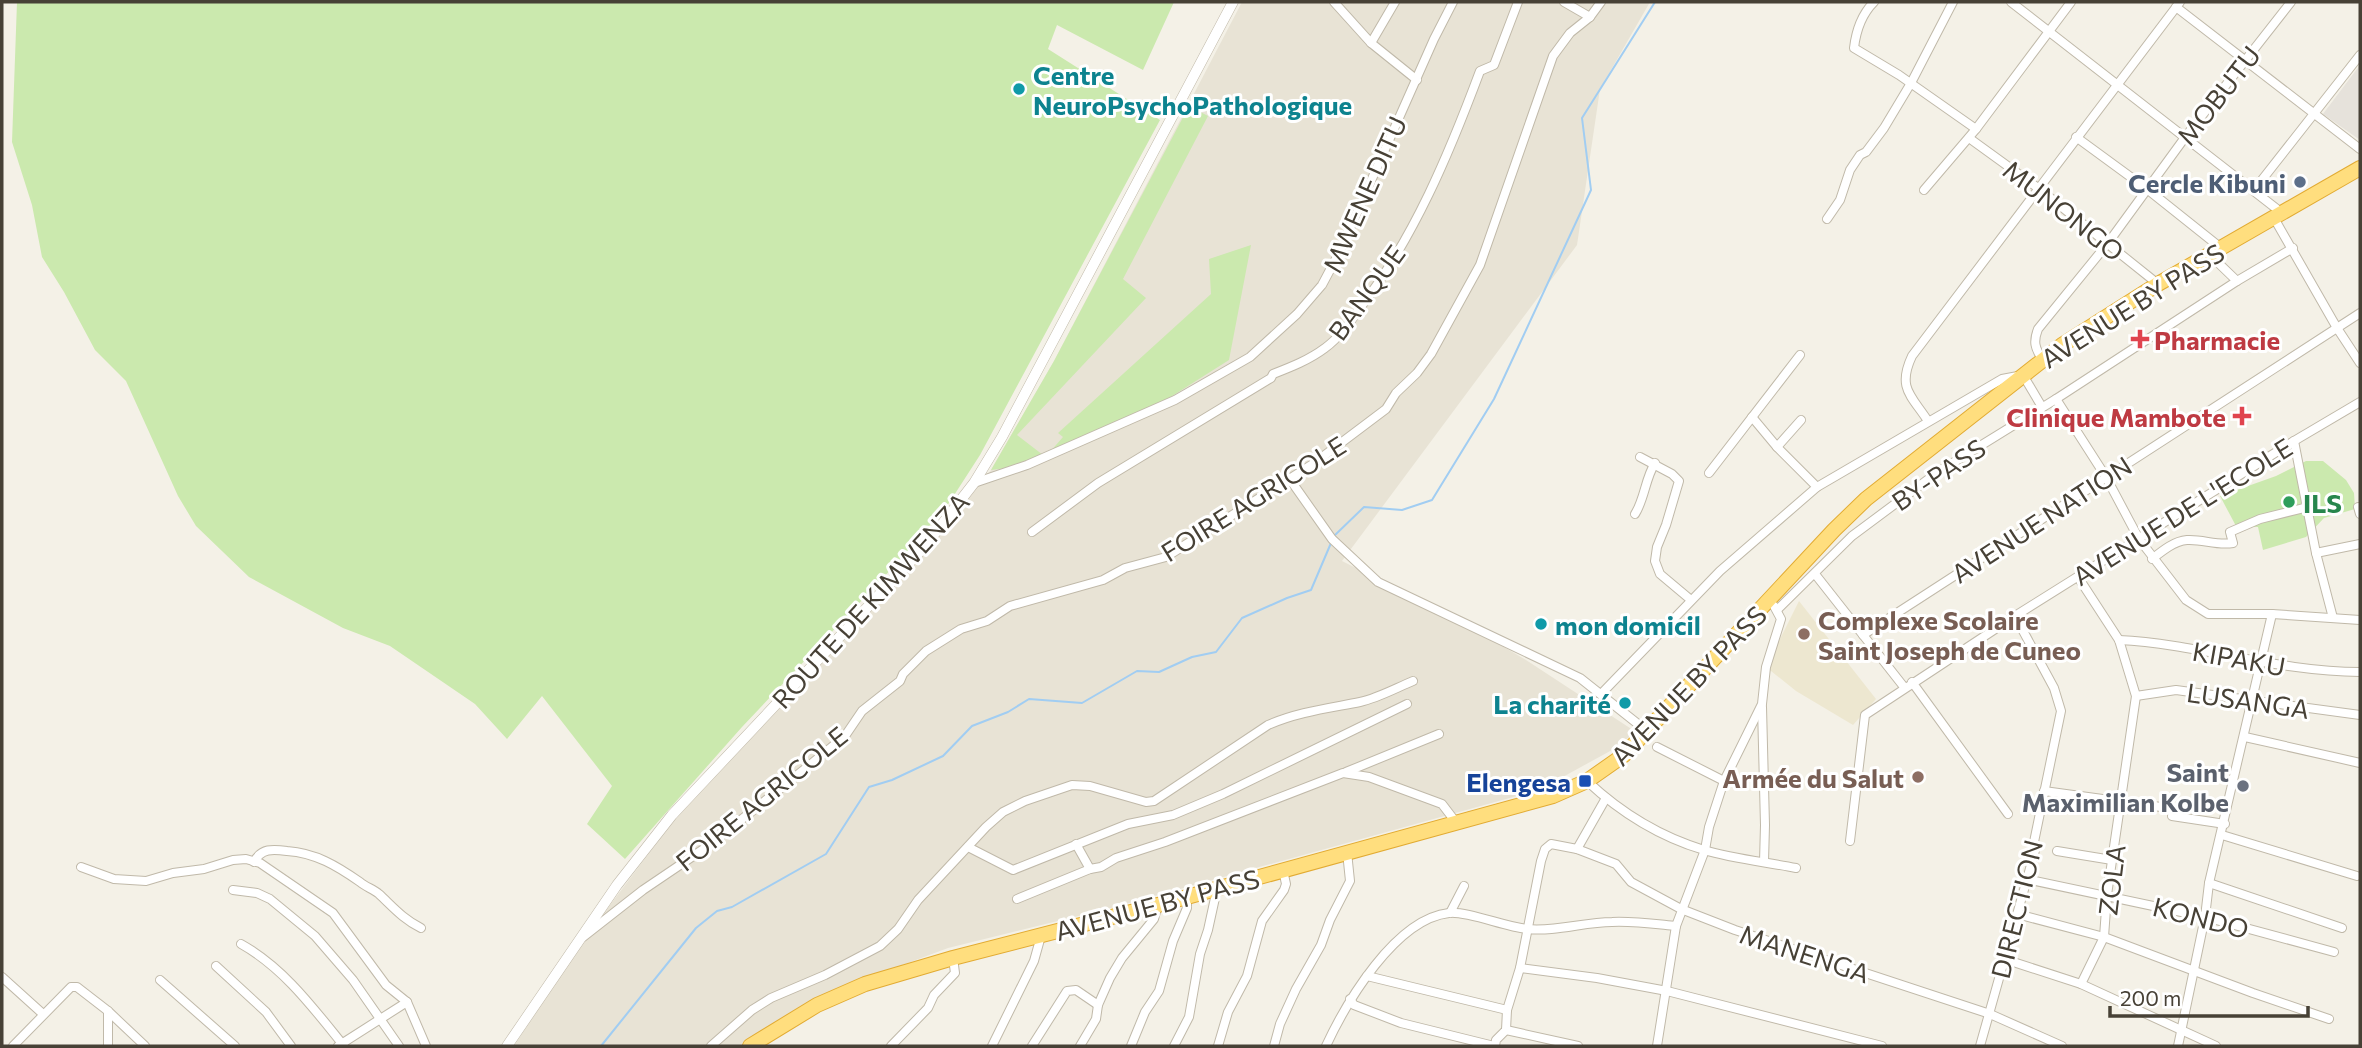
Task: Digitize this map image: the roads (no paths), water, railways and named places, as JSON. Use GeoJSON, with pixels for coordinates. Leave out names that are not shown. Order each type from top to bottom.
{"type":"FeatureCollection","features":[{"type":"Feature","properties":{"kind":"highway","name":"AVENUE BY PASS"},"geometry":{"type":"LineString","coordinates":[[761,1044],[817,1005],[846,991],[953,958],[1158,905],[1553,796],[1587,781],[1612,766],[1774,606],[1835,530],[1866,499],[2042,359],[2158,284],[2360,168]]}},
{"type":"Feature","properties":{"kind":"street","name":"ROUTE DE KIMWENZA"},"geometry":{"type":"LineString","coordinates":[[506,1046],[642,850],[925,546],[974,483],[1002,437],[1233,2]]}},
{"type":"Feature","properties":{"kind":"street"},"geometry":{"type":"LineString","coordinates":[[1336,2],[1371,43],[1416,80]]}},
{"type":"Feature","properties":{"kind":"street"},"geometry":{"type":"LineString","coordinates":[[1371,43],[1395,2]]}},
{"type":"Feature","properties":{"kind":"street","name":"MWENE DITU"},"geometry":{"type":"LineString","coordinates":[[974,483],[1027,465],[1175,400],[1252,355],[1297,314],[1324,282],[1356,218],[1434,39],[1453,2]]}},
{"type":"Feature","properties":{"kind":"street","name":"BANQUE"},"geometry":{"type":"LineString","coordinates":[[1032,532],[1098,483],[1270,379],[1273,374],[1324,349],[1343,330],[1389,270],[1457,132],[1480,71],[1494,65],[1518,2]]}},
{"type":"Feature","properties":{"kind":"street"},"geometry":{"type":"LineString","coordinates":[[1564,2],[1590,17]]}},
{"type":"Feature","properties":{"kind":"street","name":"FOIRE AGRICOLE"},"geometry":{"type":"LineString","coordinates":[[580,940],[643,890],[740,821],[834,746],[845,736],[862,711],[900,681],[903,674],[926,651],[961,629],[987,621],[1010,606],[1104,580],[1125,568],[1164,558],[1313,464],[1386,409],[1396,393],[1417,373],[1431,354],[1480,265],[1553,56],[1570,33],[1590,17],[1601,2]]}},
{"type":"Feature","properties":{"kind":"street"},"geometry":{"type":"LineString","coordinates":[[1874,2],[1865,11],[1855,36],[1854,48],[1976,129]]}},
{"type":"Feature","properties":{"kind":"street"},"geometry":{"type":"LineString","coordinates":[[1827,219],[1840,200],[1850,170],[1860,155],[1872,145],[1910,83],[1953,2]]}},
{"type":"Feature","properties":{"kind":"street"},"geometry":{"type":"LineString","coordinates":[[2011,2],[2254,190],[2278,215],[2337,328],[2360,363]]}},
{"type":"Feature","properties":{"kind":"street"},"geometry":{"type":"LineString","coordinates":[[1924,190],[1969,138],[2071,2]]}},
{"type":"Feature","properties":{"kind":"street","name":"MOBUTU"},"geometry":{"type":"LineString","coordinates":[[2042,359],[2035,347],[2038,329],[2108,243],[2186,136],[2291,2]]}},
{"type":"Feature","properties":{"kind":"street"},"geometry":{"type":"LineString","coordinates":[[1928,421],[1905,386],[1906,368],[1912,356],[2178,4],[2245,61],[2360,149]]}},
{"type":"Feature","properties":{"kind":"street"},"geometry":{"type":"LineString","coordinates":[[2254,190],[2360,55]]}},
{"type":"Feature","properties":{"kind":"street"},"geometry":{"type":"LineString","coordinates":[[2076,137],[2147,189],[2216,251],[2237,281]]}},
{"type":"Feature","properties":{"kind":"street","name":"MUNONGO"},"geometry":{"type":"LineString","coordinates":[[1969,138],[2038,188],[2158,284]]}},
{"type":"Feature","properties":{"kind":"street","name":"BY-PASS"},"geometry":{"type":"LineString","coordinates":[[1774,606],[1815,574],[1877,515],[1938,472],[2293,248]]}},
{"type":"Feature","properties":{"kind":"street","name":"AVENUE NATION"},"geometry":{"type":"LineString","coordinates":[[1863,635],[2360,313]]}},
{"type":"Feature","properties":{"kind":"street"},"geometry":{"type":"LineString","coordinates":[[1709,472],[1800,355]]}},
{"type":"Feature","properties":{"kind":"street"},"geometry":{"type":"LineString","coordinates":[[1602,693],[1737,555],[1817,487],[2002,379],[2023,375],[2042,407]]}},
{"type":"Feature","properties":{"kind":"street"},"geometry":{"type":"LineString","coordinates":[[2056,399],[2105,477],[2139,539],[2186,600],[2208,614],[2272,614],[2360,620]]}},
{"type":"Feature","properties":{"kind":"street","name":"AVENUE DE L'ECOLE"},"geometry":{"type":"LineString","coordinates":[[1850,841],[1864,716],[2015,616],[2360,402]]}},
{"type":"Feature","properties":{"kind":"street"},"geometry":{"type":"LineString","coordinates":[[1752,417],[1817,487]]}},
{"type":"Feature","properties":{"kind":"street"},"geometry":{"type":"LineString","coordinates":[[1777,447],[1801,419]]}},
{"type":"Feature","properties":{"kind":"street"},"geometry":{"type":"LineString","coordinates":[[2294,441],[2316,553],[2333,618]]}},
{"type":"Feature","properties":{"kind":"street"},"geometry":{"type":"LineString","coordinates":[[1640,457],[1655,463],[1679,481],[1655,561],[1660,575],[1691,600]]}},
{"type":"Feature","properties":{"kind":"street"},"geometry":{"type":"LineString","coordinates":[[1635,514],[1646,491],[1647,476],[1655,463]]}},
{"type":"Feature","properties":{"kind":"street"},"geometry":{"type":"LineString","coordinates":[[1289,478],[1330,536],[1378,582],[1580,678],[1648,732]]}},
{"type":"Feature","properties":{"kind":"street"},"geometry":{"type":"LineString","coordinates":[[2152,559],[2167,547],[2185,540],[2233,543],[2230,532],[2260,519],[2308,507]]}},
{"type":"Feature","properties":{"kind":"street"},"geometry":{"type":"LineString","coordinates":[[2316,553],[2360,544]]}},
{"type":"Feature","properties":{"kind":"street"},"geometry":{"type":"LineString","coordinates":[[1815,574],[1863,635],[1908,685],[2008,814]]}},
{"type":"Feature","properties":{"kind":"street","name":"ZOLA"},"geometry":{"type":"LineString","coordinates":[[2078,577],[2119,640],[2136,696],[2107,895],[2104,937],[2081,984]]}},
{"type":"Feature","properties":{"kind":"street"},"geometry":{"type":"LineString","coordinates":[[1764,862],[1762,704],[1766,667],[1780,623],[1774,606]]}},
{"type":"Feature","properties":{"kind":"street"},"geometry":{"type":"LineString","coordinates":[[2178,1046],[2205,916],[2209,883],[2225,824],[2272,614]]}},
{"type":"Feature","properties":{"kind":"street","name":"DIRECTION"},"geometry":{"type":"LineString","coordinates":[[1980,1046],[2036,848],[2034,842],[2060,723],[2059,699],[2015,616]]}},
{"type":"Feature","properties":{"kind":"street","name":"KIPAKU"},"geometry":{"type":"LineString","coordinates":[[2119,640],[2260,663],[2332,672],[2360,672]]}},
{"type":"Feature","properties":{"kind":"street"},"geometry":{"type":"LineString","coordinates":[[711,1046],[752,1010],[771,998],[825,975],[880,946],[898,929],[918,900],[986,827],[1003,813],[1025,801],[1072,785],[1081,785],[1154,802],[1268,725],[1287,717],[1363,701],[1413,681]]}},
{"type":"Feature","properties":{"kind":"street","name":"LUSANGA"},"geometry":{"type":"LineString","coordinates":[[2136,696],[2176,690],[2360,715]]}},
{"type":"Feature","properties":{"kind":"street"},"geometry":{"type":"LineString","coordinates":[[968,847],[1013,870],[1128,824],[1173,815],[1223,794],[1407,704]]}},
{"type":"Feature","properties":{"kind":"street"},"geometry":{"type":"LineString","coordinates":[[1657,1046],[1681,909],[1705,850],[1709,827],[1724,781],[1762,704]]}},
{"type":"Feature","properties":{"kind":"street"},"geometry":{"type":"LineString","coordinates":[[1017,899],[1101,867],[1116,858],[1165,842],[1439,734]]}},
{"type":"Feature","properties":{"kind":"street"},"geometry":{"type":"LineString","coordinates":[[2245,737],[2360,763]]}},
{"type":"Feature","properties":{"kind":"street"},"geometry":{"type":"LineString","coordinates":[[1657,747],[1724,781]]}},
{"type":"Feature","properties":{"kind":"street"},"geometry":{"type":"LineString","coordinates":[[1343,773],[1369,777],[1442,804],[1455,821]]}},
{"type":"Feature","properties":{"kind":"street"},"geometry":{"type":"LineString","coordinates":[[1587,781],[1647,825],[1669,837],[1705,850],[1796,868]]}},
{"type":"Feature","properties":{"kind":"street"},"geometry":{"type":"LineString","coordinates":[[2044,791],[2173,810],[2172,816],[2225,824]]}},
{"type":"Feature","properties":{"kind":"street"},"geometry":{"type":"LineString","coordinates":[[1577,849],[1606,797]]}},
{"type":"Feature","properties":{"kind":"street"},"geometry":{"type":"LineString","coordinates":[[2222,835],[2357,876]]}},
{"type":"Feature","properties":{"kind":"street"},"geometry":{"type":"LineString","coordinates":[[1076,844],[1090,869]]}},
{"type":"Feature","properties":{"kind":"street","name":"MANENGA"},"geometry":{"type":"LineString","coordinates":[[1528,929],[1548,846],[1577,849],[1616,864],[1631,882],[1681,909],[1735,930],[1990,1014],[2062,1046]]}},
{"type":"Feature","properties":{"kind":"street"},"geometry":{"type":"LineString","coordinates":[[254,862],[260,853],[274,849],[323,859],[341,867],[377,892],[402,918],[421,928]]}},
{"type":"Feature","properties":{"kind":"street"},"geometry":{"type":"LineString","coordinates":[[2057,851],[2112,860]]}},
{"type":"Feature","properties":{"kind":"street"},"geometry":{"type":"LineString","coordinates":[[1274,1046],[1280,1024],[1296,989],[1321,945],[1330,920],[1350,881],[1347,852]]}},
{"type":"Feature","properties":{"kind":"street"},"geometry":{"type":"LineString","coordinates":[[81,867],[114,879],[146,881],[233,860],[246,859],[270,869],[327,908],[386,985],[407,1002],[426,1046]]}},
{"type":"Feature","properties":{"kind":"street"},"geometry":{"type":"LineString","coordinates":[[1218,1046],[1228,1012],[1247,976],[1262,921],[1284,890],[1283,870]]}},
{"type":"Feature","properties":{"kind":"street","name":"KONDO"},"geometry":{"type":"LineString","coordinates":[[2026,879],[2205,916],[2334,952]]}},
{"type":"Feature","properties":{"kind":"street"},"geometry":{"type":"LineString","coordinates":[[2209,883],[2342,928]]}},
{"type":"Feature","properties":{"kind":"street"},"geometry":{"type":"LineString","coordinates":[[1450,913],[1464,886]]}},
{"type":"Feature","properties":{"kind":"street"},"geometry":{"type":"LineString","coordinates":[[233,890],[257,893],[297,919],[327,949],[399,1046]]}},
{"type":"Feature","properties":{"kind":"street"},"geometry":{"type":"LineString","coordinates":[[1131,1046],[1145,1012],[1159,991],[1173,941],[1187,908],[1188,896]]}},
{"type":"Feature","properties":{"kind":"street"},"geometry":{"type":"LineString","coordinates":[[1174,1046],[1190,1012],[1200,954],[1215,898]]}},
{"type":"Feature","properties":{"kind":"street"},"geometry":{"type":"LineString","coordinates":[[1080,1046],[1096,1019],[1098,1005],[1119,962],[1154,919],[1158,905]]}},
{"type":"Feature","properties":{"kind":"street"},"geometry":{"type":"LineString","coordinates":[[1326,1046],[1350,999],[1401,937],[1424,922],[1450,913],[1528,929],[1611,922],[1676,926]]}},
{"type":"Feature","properties":{"kind":"street"},"geometry":{"type":"LineString","coordinates":[[2017,914],[2104,937],[2329,1019]]}},
{"type":"Feature","properties":{"kind":"street"},"geometry":{"type":"LineString","coordinates":[[1350,999],[1354,1004],[1401,1023],[1494,1046],[1506,1030],[1507,1010],[1528,929]]}},
{"type":"Feature","properties":{"kind":"street"},"geometry":{"type":"LineString","coordinates":[[992,1046],[1034,961],[1041,936]]}},
{"type":"Feature","properties":{"kind":"street"},"geometry":{"type":"LineString","coordinates":[[241,944],[259,954],[283,975],[341,1046],[380,1017],[407,1002]]}},
{"type":"Feature","properties":{"kind":"street"},"geometry":{"type":"LineString","coordinates":[[891,1046],[928,1008],[934,995],[955,973],[953,958]]}},
{"type":"Feature","properties":{"kind":"street"},"geometry":{"type":"LineString","coordinates":[[2004,959],[2081,984],[2216,1046]]}},
{"type":"Feature","properties":{"kind":"street"},"geometry":{"type":"LineString","coordinates":[[216,966],[265,1012],[291,1046]]}},
{"type":"Feature","properties":{"kind":"street"},"geometry":{"type":"LineString","coordinates":[[1520,968],[1667,991],[1882,1046]]}},
{"type":"Feature","properties":{"kind":"street"},"geometry":{"type":"LineString","coordinates":[[1367,976],[1507,1010]]}},
{"type":"Feature","properties":{"kind":"street"},"geometry":{"type":"LineString","coordinates":[[2,977],[43,1014]]}},
{"type":"Feature","properties":{"kind":"street"},"geometry":{"type":"LineString","coordinates":[[160,980],[235,1046]]}},
{"type":"Feature","properties":{"kind":"street"},"geometry":{"type":"LineString","coordinates":[[13,1046],[71,987],[77,987],[108,1011],[145,1046]]}},
{"type":"Feature","properties":{"kind":"street"},"geometry":{"type":"LineString","coordinates":[[1032,1046],[1067,991],[1076,990],[1098,1005]]}},
{"type":"Feature","properties":{"kind":"street"},"geometry":{"type":"LineString","coordinates":[[108,1011],[108,1046]]}},
{"type":"Feature","properties":{"kind":"street"},"geometry":{"type":"LineString","coordinates":[[1506,1030],[1578,1046]]}},
{"type":"Feature","properties":{"kind":"waterway"},"geometry":{"type":"LineString","coordinates":[[1334,536],[1364,507],[1402,510],[1432,500],[1494,399],[1591,190],[1582,118],[1655,2]]}},
{"type":"Feature","properties":{"kind":"waterway"},"geometry":{"type":"LineString","coordinates":[[601,1046],[696,928],[717,911],[732,907],[826,854],[869,787],[892,780],[943,756],[972,726],[1008,712],[1029,699],[1082,703],[1137,671],[1159,672],[1192,657],[1216,652],[1242,618],[1311,590],[1331,543]]}},
{"type":"Feature","properties":{"kind":"place","name":"Centre NeuroPsychoPathologique"},"geometry":{"type":"Point","coordinates":[1019,89]}},
{"type":"Feature","properties":{"kind":"place","name":"Cercle Kibuni"},"geometry":{"type":"Point","coordinates":[2300,182]}},
{"type":"Feature","properties":{"kind":"place","name":"Pharmacie"},"geometry":{"type":"Point","coordinates":[2140,339]}},
{"type":"Feature","properties":{"kind":"place","name":"Clinique Mambote"},"geometry":{"type":"Point","coordinates":[2242,416]}},
{"type":"Feature","properties":{"kind":"place","name":"ILS"},"geometry":{"type":"Point","coordinates":[2289,502]}},
{"type":"Feature","properties":{"kind":"place","name":"mon domicil"},"geometry":{"type":"Point","coordinates":[1541,624]}},
{"type":"Feature","properties":{"kind":"place","name":"Complexe Scolaire Saint Joseph de Cuneo"},"geometry":{"type":"Point","coordinates":[1804,634]}},
{"type":"Feature","properties":{"kind":"place","name":"La charité"},"geometry":{"type":"Point","coordinates":[1625,703]}},
{"type":"Feature","properties":{"kind":"place","name":"Armée du Salut"},"geometry":{"type":"Point","coordinates":[1918,777]}},
{"type":"Feature","properties":{"kind":"place","name":"Elengesa"},"geometry":{"type":"Point","coordinates":[1585,781]}},
{"type":"Feature","properties":{"kind":"place","name":"Saint Maximilian Kolbe"},"geometry":{"type":"Point","coordinates":[2243,786]}}]}
